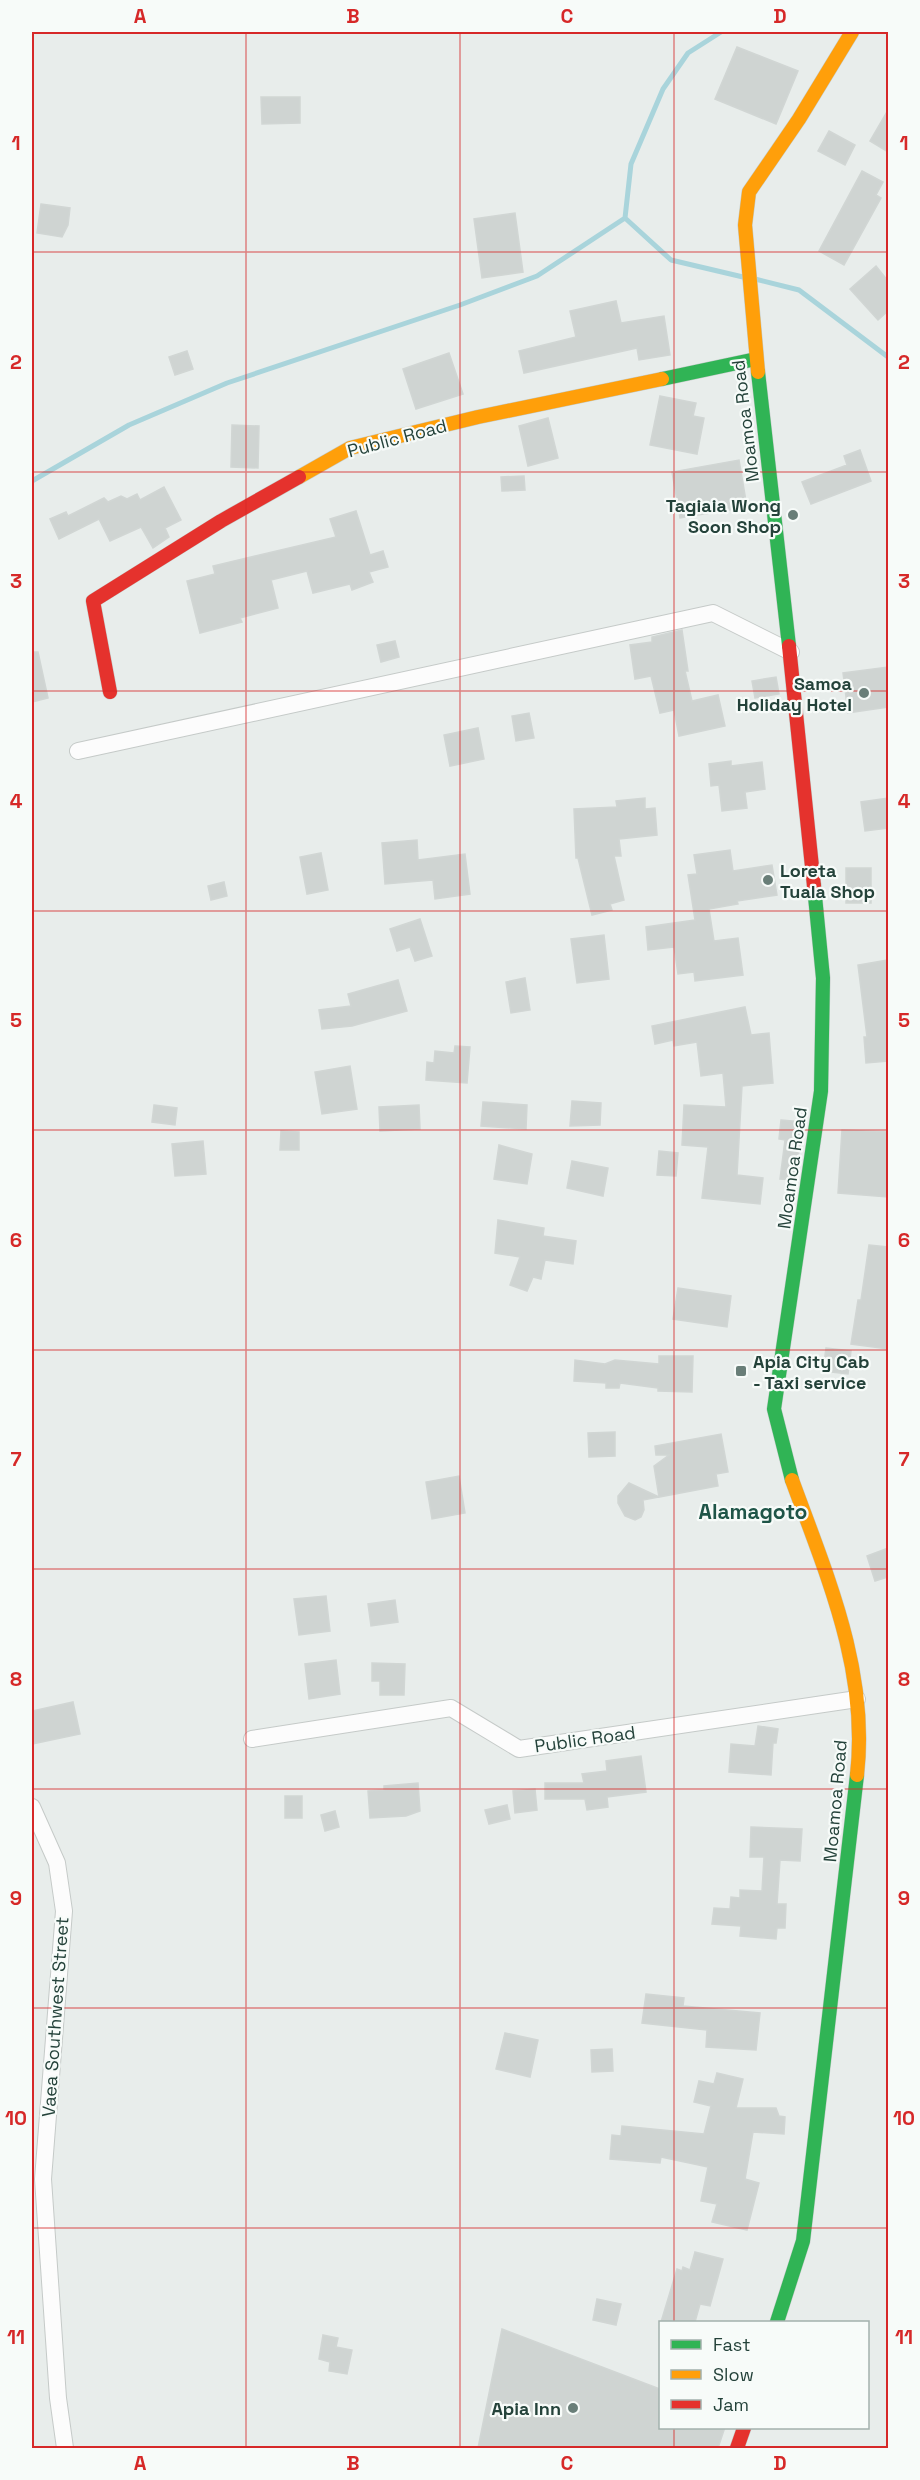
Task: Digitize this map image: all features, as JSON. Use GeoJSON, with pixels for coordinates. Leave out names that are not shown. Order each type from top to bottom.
{"type":"FeatureCollection","features":[{"type":"Feature","properties":{"kind":"street","name":"Moamoa Road"},"geometry":{"type":"LineString","coordinates":[[777,2321],[804,2241],[860,1748],[857,1699],[849,1646],[838,1607],[787,1466],[774,1409],[812,1166],[821,1091],[823,978],[791,652],[752,322],[745,225],[749,192],[799,119],[852,32]]}},
{"type":"Feature","properties":{"kind":"street","name":"Public Road"},"geometry":{"type":"LineString","coordinates":[[110,692],[93,601],[221,521],[350,448],[478,417],[756,359]]}},
{"type":"Feature","properties":{"kind":"street"},"geometry":{"type":"LineString","coordinates":[[78,750],[713,613],[791,652]]}},
{"type":"Feature","properties":{"kind":"street","name":"Public Road"},"geometry":{"type":"LineString","coordinates":[[252,1739],[452,1708],[519,1749],[857,1699]]}},
{"type":"Feature","properties":{"kind":"street","name":"Vaea Southwest Street"},"geometry":{"type":"LineString","coordinates":[[32,1807],[57,1863],[64,1911],[43,2179],[58,2398],[65,2448]]}},
{"type":"Feature","properties":{"kind":"street"},"geometry":{"type":"LineString","coordinates":[[737,2448],[743,2429]]}},
{"type":"Feature","properties":{"kind":"building"},"geometry":{"type":"Polygon","coordinates":[[[737,47],[798,71],[776,124],[715,99],[737,47]]]}},
{"type":"Feature","properties":{"kind":"building"},"geometry":{"type":"Polygon","coordinates":[[[261,97],[300,97],[300,123],[262,124],[261,97]]]}},
{"type":"Feature","properties":{"kind":"building"},"geometry":{"type":"Polygon","coordinates":[[[888,110],[888,152],[870,141],[888,110]]]}},
{"type":"Feature","properties":{"kind":"building"},"geometry":{"type":"Polygon","coordinates":[[[829,131],[855,145],[845,165],[818,151],[829,131]]]}},
{"type":"Feature","properties":{"kind":"building"},"geometry":{"type":"Polygon","coordinates":[[[862,171],[883,182],[876,195],[881,198],[844,265],[819,251],[862,171]]]}},
{"type":"Feature","properties":{"kind":"building"},"geometry":{"type":"Polygon","coordinates":[[[41,204],[70,208],[68,225],[62,237],[37,233],[41,204]]]}},
{"type":"Feature","properties":{"kind":"building"},"geometry":{"type":"Polygon","coordinates":[[[515,213],[523,272],[482,278],[474,219],[515,213]]]}},
{"type":"Feature","properties":{"kind":"building"},"geometry":{"type":"Polygon","coordinates":[[[876,266],[888,281],[888,311],[878,320],[850,289],[876,266]]]}},
{"type":"Feature","properties":{"kind":"building"},"geometry":{"type":"Polygon","coordinates":[[[616,301],[621,323],[664,316],[670,355],[639,360],[637,348],[524,373],[519,351],[576,337],[570,311],[616,301]]]}},
{"type":"Feature","properties":{"kind":"building"},"geometry":{"type":"Polygon","coordinates":[[[187,351],[193,369],[175,375],[169,357],[187,351]]]}},
{"type":"Feature","properties":{"kind":"building"},"geometry":{"type":"Polygon","coordinates":[[[449,353],[463,394],[416,409],[403,369],[449,353]]]}},
{"type":"Feature","properties":{"kind":"building"},"geometry":{"type":"Polygon","coordinates":[[[660,396],[696,403],[693,416],[704,418],[697,454],[650,445],[660,396]]]}},
{"type":"Feature","properties":{"kind":"building"},"geometry":{"type":"Polygon","coordinates":[[[548,418],[558,458],[528,466],[519,426],[548,418]]]}},
{"type":"Feature","properties":{"kind":"building"},"geometry":{"type":"Polygon","coordinates":[[[232,425],[259,426],[258,468],[231,467],[232,425]]]}},
{"type":"Feature","properties":{"kind":"building"},"geometry":{"type":"Polygon","coordinates":[[[860,450],[871,481],[811,504],[802,482],[847,465],[844,456],[860,450]]]}},
{"type":"Feature","properties":{"kind":"building"},"geometry":{"type":"Polygon","coordinates":[[[739,460],[747,507],[680,518],[672,472],[739,460]]]}},
{"type":"Feature","properties":{"kind":"building"},"geometry":{"type":"Polygon","coordinates":[[[524,476],[525,490],[502,491],[501,477],[524,476]]]}},
{"type":"Feature","properties":{"kind":"building"},"geometry":{"type":"Polygon","coordinates":[[[164,487],[181,520],[165,528],[169,537],[153,548],[141,527],[110,541],[99,519],[59,539],[50,519],[66,512],[68,516],[104,498],[108,502],[121,496],[127,499],[137,494],[140,500],[164,487]]]}},
{"type":"Feature","properties":{"kind":"building"},"geometry":{"type":"Polygon","coordinates":[[[356,511],[370,555],[383,551],[388,567],[369,572],[373,582],[352,590],[350,584],[313,593],[307,571],[271,580],[278,608],[240,618],[242,622],[200,633],[187,581],[215,574],[213,566],[336,537],[330,519],[356,511]]]}},
{"type":"Feature","properties":{"kind":"building"},"geometry":{"type":"Polygon","coordinates":[[[682,630],[688,671],[685,671],[692,701],[718,695],[725,726],[679,736],[674,710],[660,713],[651,676],[635,679],[630,645],[652,642],[652,637],[682,630]]]}},
{"type":"Feature","properties":{"kind":"building"},"geometry":{"type":"Polygon","coordinates":[[[395,641],[399,657],[381,662],[377,645],[395,641]]]}},
{"type":"Feature","properties":{"kind":"building"},"geometry":{"type":"Polygon","coordinates":[[[32,652],[38,652],[48,698],[32,702],[32,652]]]}},
{"type":"Feature","properties":{"kind":"building"},"geometry":{"type":"Polygon","coordinates":[[[888,667],[888,707],[848,713],[843,673],[888,667]]]}},
{"type":"Feature","properties":{"kind":"building"},"geometry":{"type":"Polygon","coordinates":[[[776,677],[779,694],[755,698],[752,681],[776,677]]]}},
{"type":"Feature","properties":{"kind":"building"},"geometry":{"type":"Polygon","coordinates":[[[529,713],[534,738],[516,741],[512,716],[529,713]]]}},
{"type":"Feature","properties":{"kind":"building"},"geometry":{"type":"Polygon","coordinates":[[[478,728],[484,759],[450,766],[444,735],[478,728]]]}},
{"type":"Feature","properties":{"kind":"building"},"geometry":{"type":"Polygon","coordinates":[[[731,761],[731,766],[762,762],[765,789],[745,792],[747,808],[722,811],[719,785],[711,786],[709,764],[731,761]]]}},
{"type":"Feature","properties":{"kind":"building"},"geometry":{"type":"Polygon","coordinates":[[[645,798],[645,809],[655,808],[657,835],[619,839],[621,856],[614,856],[624,900],[610,904],[612,910],[592,915],[578,858],[576,858],[574,809],[617,807],[616,801],[645,798]]]}},
{"type":"Feature","properties":{"kind":"building"},"geometry":{"type":"Polygon","coordinates":[[[888,798],[888,828],[865,831],[861,802],[888,798]]]}},
{"type":"Feature","properties":{"kind":"building"},"geometry":{"type":"Polygon","coordinates":[[[417,840],[418,860],[465,854],[470,894],[435,899],[433,880],[385,884],[382,843],[417,840]]]}},
{"type":"Feature","properties":{"kind":"building"},"geometry":{"type":"Polygon","coordinates":[[[730,850],[733,871],[772,865],[777,895],[737,901],[738,904],[709,909],[714,941],[738,938],[743,975],[695,981],[694,972],[678,974],[674,947],[648,950],[646,927],[695,920],[688,875],[697,874],[694,855],[730,850]]]}},
{"type":"Feature","properties":{"kind":"building"},"geometry":{"type":"Polygon","coordinates":[[[321,853],[328,890],[307,894],[300,857],[321,853]]]}},
{"type":"Feature","properties":{"kind":"building"},"geometry":{"type":"Polygon","coordinates":[[[846,868],[871,868],[871,903],[846,903],[846,868]]]}},
{"type":"Feature","properties":{"kind":"building"},"geometry":{"type":"Polygon","coordinates":[[[224,882],[227,896],[211,900],[208,886],[224,882]]]}},
{"type":"Feature","properties":{"kind":"building"},"geometry":{"type":"Polygon","coordinates":[[[420,919],[432,956],[415,961],[410,947],[397,951],[390,929],[420,919]]]}},
{"type":"Feature","properties":{"kind":"building"},"geometry":{"type":"Polygon","coordinates":[[[604,935],[609,979],[577,983],[571,939],[604,935]]]}},
{"type":"Feature","properties":{"kind":"building"},"geometry":{"type":"Polygon","coordinates":[[[888,960],[888,1061],[866,1063],[864,1037],[867,1037],[858,965],[888,960]]]}},
{"type":"Feature","properties":{"kind":"building"},"geometry":{"type":"Polygon","coordinates":[[[525,978],[530,1010],[511,1013],[506,982],[525,978]]]}},
{"type":"Feature","properties":{"kind":"building"},"geometry":{"type":"Polygon","coordinates":[[[398,980],[407,1011],[352,1026],[322,1029],[319,1010],[351,1006],[348,994],[398,980]]]}},
{"type":"Feature","properties":{"kind":"building"},"geometry":{"type":"Polygon","coordinates":[[[745,1007],[751,1035],[769,1033],[773,1083],[742,1086],[737,1175],[763,1178],[760,1204],[702,1198],[708,1147],[682,1145],[684,1105],[726,1107],[723,1073],[701,1076],[697,1042],[674,1046],[673,1040],[655,1044],[652,1026],[745,1007]]]}},
{"type":"Feature","properties":{"kind":"building"},"geometry":{"type":"Polygon","coordinates":[[[455,1046],[470,1047],[467,1083],[426,1080],[427,1062],[434,1063],[435,1051],[454,1053],[455,1046]]]}},
{"type":"Feature","properties":{"kind":"building"},"geometry":{"type":"Polygon","coordinates":[[[350,1066],[357,1109],[322,1114],[315,1072],[350,1066]]]}},
{"type":"Feature","properties":{"kind":"building"},"geometry":{"type":"Polygon","coordinates":[[[572,1101],[601,1103],[600,1125],[570,1126],[572,1101]]]}},
{"type":"Feature","properties":{"kind":"building"},"geometry":{"type":"Polygon","coordinates":[[[483,1102],[527,1105],[526,1129],[481,1126],[483,1102]]]}},
{"type":"Feature","properties":{"kind":"building"},"geometry":{"type":"Polygon","coordinates":[[[154,1105],[177,1108],[175,1125],[152,1122],[154,1105]]]}},
{"type":"Feature","properties":{"kind":"building"},"geometry":{"type":"Polygon","coordinates":[[[419,1105],[420,1129],[380,1131],[379,1107],[419,1105]]]}},
{"type":"Feature","properties":{"kind":"building"},"geometry":{"type":"Polygon","coordinates":[[[781,1120],[803,1122],[795,1180],[780,1179],[785,1140],[779,1139],[781,1120]]]}},
{"type":"Feature","properties":{"kind":"building"},"geometry":{"type":"Polygon","coordinates":[[[842,1130],[888,1132],[888,1197],[838,1193],[842,1130]]]}},
{"type":"Feature","properties":{"kind":"building"},"geometry":{"type":"Polygon","coordinates":[[[281,1131],[299,1132],[299,1150],[280,1150],[281,1131]]]}},
{"type":"Feature","properties":{"kind":"building"},"geometry":{"type":"Polygon","coordinates":[[[203,1141],[206,1174],[175,1176],[172,1144],[203,1141]]]}},
{"type":"Feature","properties":{"kind":"building"},"geometry":{"type":"Polygon","coordinates":[[[499,1145],[532,1154],[527,1184],[494,1179],[499,1145]]]}},
{"type":"Feature","properties":{"kind":"building"},"geometry":{"type":"Polygon","coordinates":[[[659,1151],[678,1153],[676,1176],[657,1175],[659,1151]]]}},
{"type":"Feature","properties":{"kind":"building"},"geometry":{"type":"Polygon","coordinates":[[[572,1161],[608,1168],[603,1196],[567,1188],[572,1161]]]}},
{"type":"Feature","properties":{"kind":"building"},"geometry":{"type":"Polygon","coordinates":[[[498,1220],[544,1228],[543,1236],[576,1241],[573,1264],[545,1260],[541,1279],[533,1277],[527,1291],[510,1285],[520,1257],[495,1253],[498,1220]]]}},
{"type":"Feature","properties":{"kind":"building"},"geometry":{"type":"Polygon","coordinates":[[[869,1245],[888,1247],[888,1349],[851,1344],[858,1300],[861,1300],[869,1245]]]}},
{"type":"Feature","properties":{"kind":"building"},"geometry":{"type":"Polygon","coordinates":[[[678,1288],[731,1296],[727,1327],[673,1319],[678,1288]]]}},
{"type":"Feature","properties":{"kind":"building"},"geometry":{"type":"Polygon","coordinates":[[[826,1348],[851,1351],[848,1374],[823,1371],[826,1348]]]}},
{"type":"Feature","properties":{"kind":"building"},"geometry":{"type":"Polygon","coordinates":[[[659,1356],[693,1356],[692,1392],[658,1391],[658,1388],[620,1383],[619,1388],[606,1388],[606,1383],[574,1381],[575,1360],[605,1364],[615,1360],[659,1364],[659,1356]]]}},
{"type":"Feature","properties":{"kind":"building"},"geometry":{"type":"Polygon","coordinates":[[[615,1432],[615,1456],[589,1457],[588,1433],[615,1432]]]}},
{"type":"Feature","properties":{"kind":"building"},"geometry":{"type":"Polygon","coordinates":[[[721,1434],[728,1472],[716,1474],[718,1486],[659,1497],[654,1466],[669,1455],[656,1455],[655,1446],[721,1434]]]}},
{"type":"Feature","properties":{"kind":"building"},"geometry":{"type":"Polygon","coordinates":[[[459,1476],[465,1513],[432,1519],[426,1482],[459,1476]]]}},
{"type":"Feature","properties":{"kind":"building"},"geometry":{"type":"Polygon","coordinates":[[[629,1483],[659,1497],[643,1500],[644,1510],[641,1517],[635,1520],[625,1516],[618,1503],[618,1496],[629,1483]]]}},
{"type":"Feature","properties":{"kind":"building"},"geometry":{"type":"Polygon","coordinates":[[[888,1548],[888,1577],[875,1581],[867,1556],[888,1548]]]}},
{"type":"Feature","properties":{"kind":"building"},"geometry":{"type":"Polygon","coordinates":[[[326,1596],[330,1631],[299,1635],[294,1599],[326,1596]]]}},
{"type":"Feature","properties":{"kind":"building"},"geometry":{"type":"Polygon","coordinates":[[[395,1600],[398,1622],[371,1626],[368,1604],[395,1600]]]}},
{"type":"Feature","properties":{"kind":"building"},"geometry":{"type":"Polygon","coordinates":[[[336,1660],[340,1694],[309,1699],[305,1664],[336,1660]]]}},
{"type":"Feature","properties":{"kind":"building"},"geometry":{"type":"Polygon","coordinates":[[[372,1663],[405,1664],[404,1695],[380,1695],[380,1681],[372,1681],[372,1663]]]}},
{"type":"Feature","properties":{"kind":"building"},"geometry":{"type":"Polygon","coordinates":[[[73,1702],[80,1734],[32,1744],[32,1711],[73,1702]]]}},
{"type":"Feature","properties":{"kind":"building"},"geometry":{"type":"Polygon","coordinates":[[[758,1726],[778,1729],[776,1743],[773,1743],[771,1775],[729,1772],[731,1744],[755,1746],[758,1726]]]}},
{"type":"Feature","properties":{"kind":"building"},"geometry":{"type":"Polygon","coordinates":[[[641,1756],[646,1792],[607,1797],[608,1807],[587,1810],[585,1799],[545,1799],[545,1783],[584,1783],[582,1774],[607,1771],[606,1761],[641,1756]]]}},
{"type":"Feature","properties":{"kind":"building"},"geometry":{"type":"Polygon","coordinates":[[[418,1783],[420,1811],[406,1816],[370,1818],[368,1791],[384,1790],[384,1786],[418,1783]]]}},
{"type":"Feature","properties":{"kind":"building"},"geometry":{"type":"Polygon","coordinates":[[[535,1789],[537,1810],[515,1813],[513,1791],[535,1789]]]}},
{"type":"Feature","properties":{"kind":"building"},"geometry":{"type":"Polygon","coordinates":[[[285,1796],[302,1796],[302,1818],[285,1818],[285,1796]]]}},
{"type":"Feature","properties":{"kind":"building"},"geometry":{"type":"Polygon","coordinates":[[[507,1805],[510,1819],[489,1824],[485,1810],[507,1805]]]}},
{"type":"Feature","properties":{"kind":"building"},"geometry":{"type":"Polygon","coordinates":[[[335,1811],[339,1827],[325,1831],[321,1815],[335,1811]]]}},
{"type":"Feature","properties":{"kind":"building"},"geometry":{"type":"Polygon","coordinates":[[[751,1827],[802,1829],[800,1861],[780,1860],[777,1904],[786,1904],[785,1928],[777,1928],[776,1939],[740,1936],[741,1926],[712,1924],[714,1908],[730,1909],[731,1897],[740,1898],[740,1890],[762,1891],[764,1857],[750,1857],[751,1827]]]}},
{"type":"Feature","properties":{"kind":"building"},"geometry":{"type":"Polygon","coordinates":[[[646,1994],[684,1998],[683,2006],[760,2013],[756,2050],[706,2047],[707,2030],[642,2023],[646,1994]]]}},
{"type":"Feature","properties":{"kind":"building"},"geometry":{"type":"Polygon","coordinates":[[[505,2033],[538,2040],[530,2077],[496,2069],[505,2033]]]}},
{"type":"Feature","properties":{"kind":"building"},"geometry":{"type":"Polygon","coordinates":[[[612,2049],[613,2071],[592,2072],[591,2050],[612,2049]]]}},
{"type":"Feature","properties":{"kind":"building"},"geometry":{"type":"Polygon","coordinates":[[[717,2073],[743,2079],[736,2108],[776,2108],[779,2116],[785,2117],[784,2134],[753,2132],[745,2179],[759,2183],[747,2230],[712,2222],[717,2204],[701,2201],[708,2167],[661,2157],[660,2163],[610,2159],[612,2135],[621,2136],[622,2126],[704,2134],[711,2106],[694,2102],[699,2081],[714,2084],[717,2073]]]}},
{"type":"Feature","properties":{"kind":"building"},"geometry":{"type":"Polygon","coordinates":[[[695,2252],[723,2259],[710,2306],[700,2304],[695,2321],[661,2321],[677,2269],[682,2271],[683,2267],[690,2270],[695,2252]]]}},
{"type":"Feature","properties":{"kind":"building"},"geometry":{"type":"Polygon","coordinates":[[[597,2299],[621,2304],[616,2325],[593,2320],[597,2299]]]}},
{"type":"Feature","properties":{"kind":"building","name":"Apia Inn"},"geometry":{"type":"Polygon","coordinates":[[[502,2329],[659,2389],[659,2429],[724,2429],[718,2448],[478,2448],[502,2329]]]}},
{"type":"Feature","properties":{"kind":"building"},"geometry":{"type":"Polygon","coordinates":[[[323,2335],[338,2338],[336,2347],[352,2350],[347,2374],[329,2371],[330,2362],[319,2359],[323,2335]]]}},
{"type":"Feature","properties":{"kind":"waterway"},"geometry":{"type":"LineString","coordinates":[[721,32],[688,53],[663,89],[631,164],[625,218],[671,260],[743,277]]}},
{"type":"Feature","properties":{"kind":"waterway"},"geometry":{"type":"LineString","coordinates":[[32,481],[129,425],[227,383],[460,305],[537,276],[625,218]]}},
{"type":"Feature","properties":{"kind":"waterway"},"geometry":{"type":"LineString","coordinates":[[755,279],[799,290],[888,357]]}},
{"type":"Feature","properties":{"kind":"traffic: fast"},"geometry":{"type":"LineString","coordinates":[[662,379],[756,359]]}},
{"type":"Feature","properties":{"kind":"traffic: fast"},"geometry":{"type":"LineString","coordinates":[[758,372],[789,646]]}},
{"type":"Feature","properties":{"kind":"traffic: fast"},"geometry":{"type":"LineString","coordinates":[[792,1480],[774,1409],[821,1091],[823,978],[814,886]]}},
{"type":"Feature","properties":{"kind":"traffic: fast"},"geometry":{"type":"LineString","coordinates":[[777,2321],[803,2241],[857,1775]]}},
{"type":"Feature","properties":{"kind":"traffic: slow"},"geometry":{"type":"LineString","coordinates":[[758,372],[745,225],[749,192],[799,119],[852,32]]}},
{"type":"Feature","properties":{"kind":"traffic: slow"},"geometry":{"type":"LineString","coordinates":[[299,477],[350,448],[478,417],[662,379]]}},
{"type":"Feature","properties":{"kind":"traffic: slow"},"geometry":{"type":"LineString","coordinates":[[792,1480],[831,1588],[851,1661],[857,1699],[859,1736],[857,1775]]}},
{"type":"Feature","properties":{"kind":"traffic: jam"},"geometry":{"type":"LineString","coordinates":[[110,692],[93,601],[221,521],[299,477]]}},
{"type":"Feature","properties":{"kind":"traffic: jam"},"geometry":{"type":"LineString","coordinates":[[789,646],[814,886]]}},
{"type":"Feature","properties":{"kind":"traffic: jam"},"geometry":{"type":"LineString","coordinates":[[737,2448],[744,2429]]}},
{"type":"Feature","properties":{"kind":"place","name":"Tagiaia Wong Soon Shop"},"geometry":{"type":"Point","coordinates":[793,515]}},
{"type":"Feature","properties":{"kind":"place","name":"Samoa Holiday Hotel"},"geometry":{"type":"Point","coordinates":[864,693]}},
{"type":"Feature","properties":{"kind":"place","name":"Loreta Tuala Shop"},"geometry":{"type":"Point","coordinates":[768,880]}},
{"type":"Feature","properties":{"kind":"place","name":"Apia City Cab - Taxi service"},"geometry":{"type":"Point","coordinates":[741,1371]}},
{"type":"Feature","properties":{"kind":"place","name":"Apia Inn"},"geometry":{"type":"Point","coordinates":[573,2408]}},
{"type":"Feature","properties":{"kind":"district","name":"Alamagoto"},"geometry":{"type":"Point","coordinates":[753,1511]}}]}
